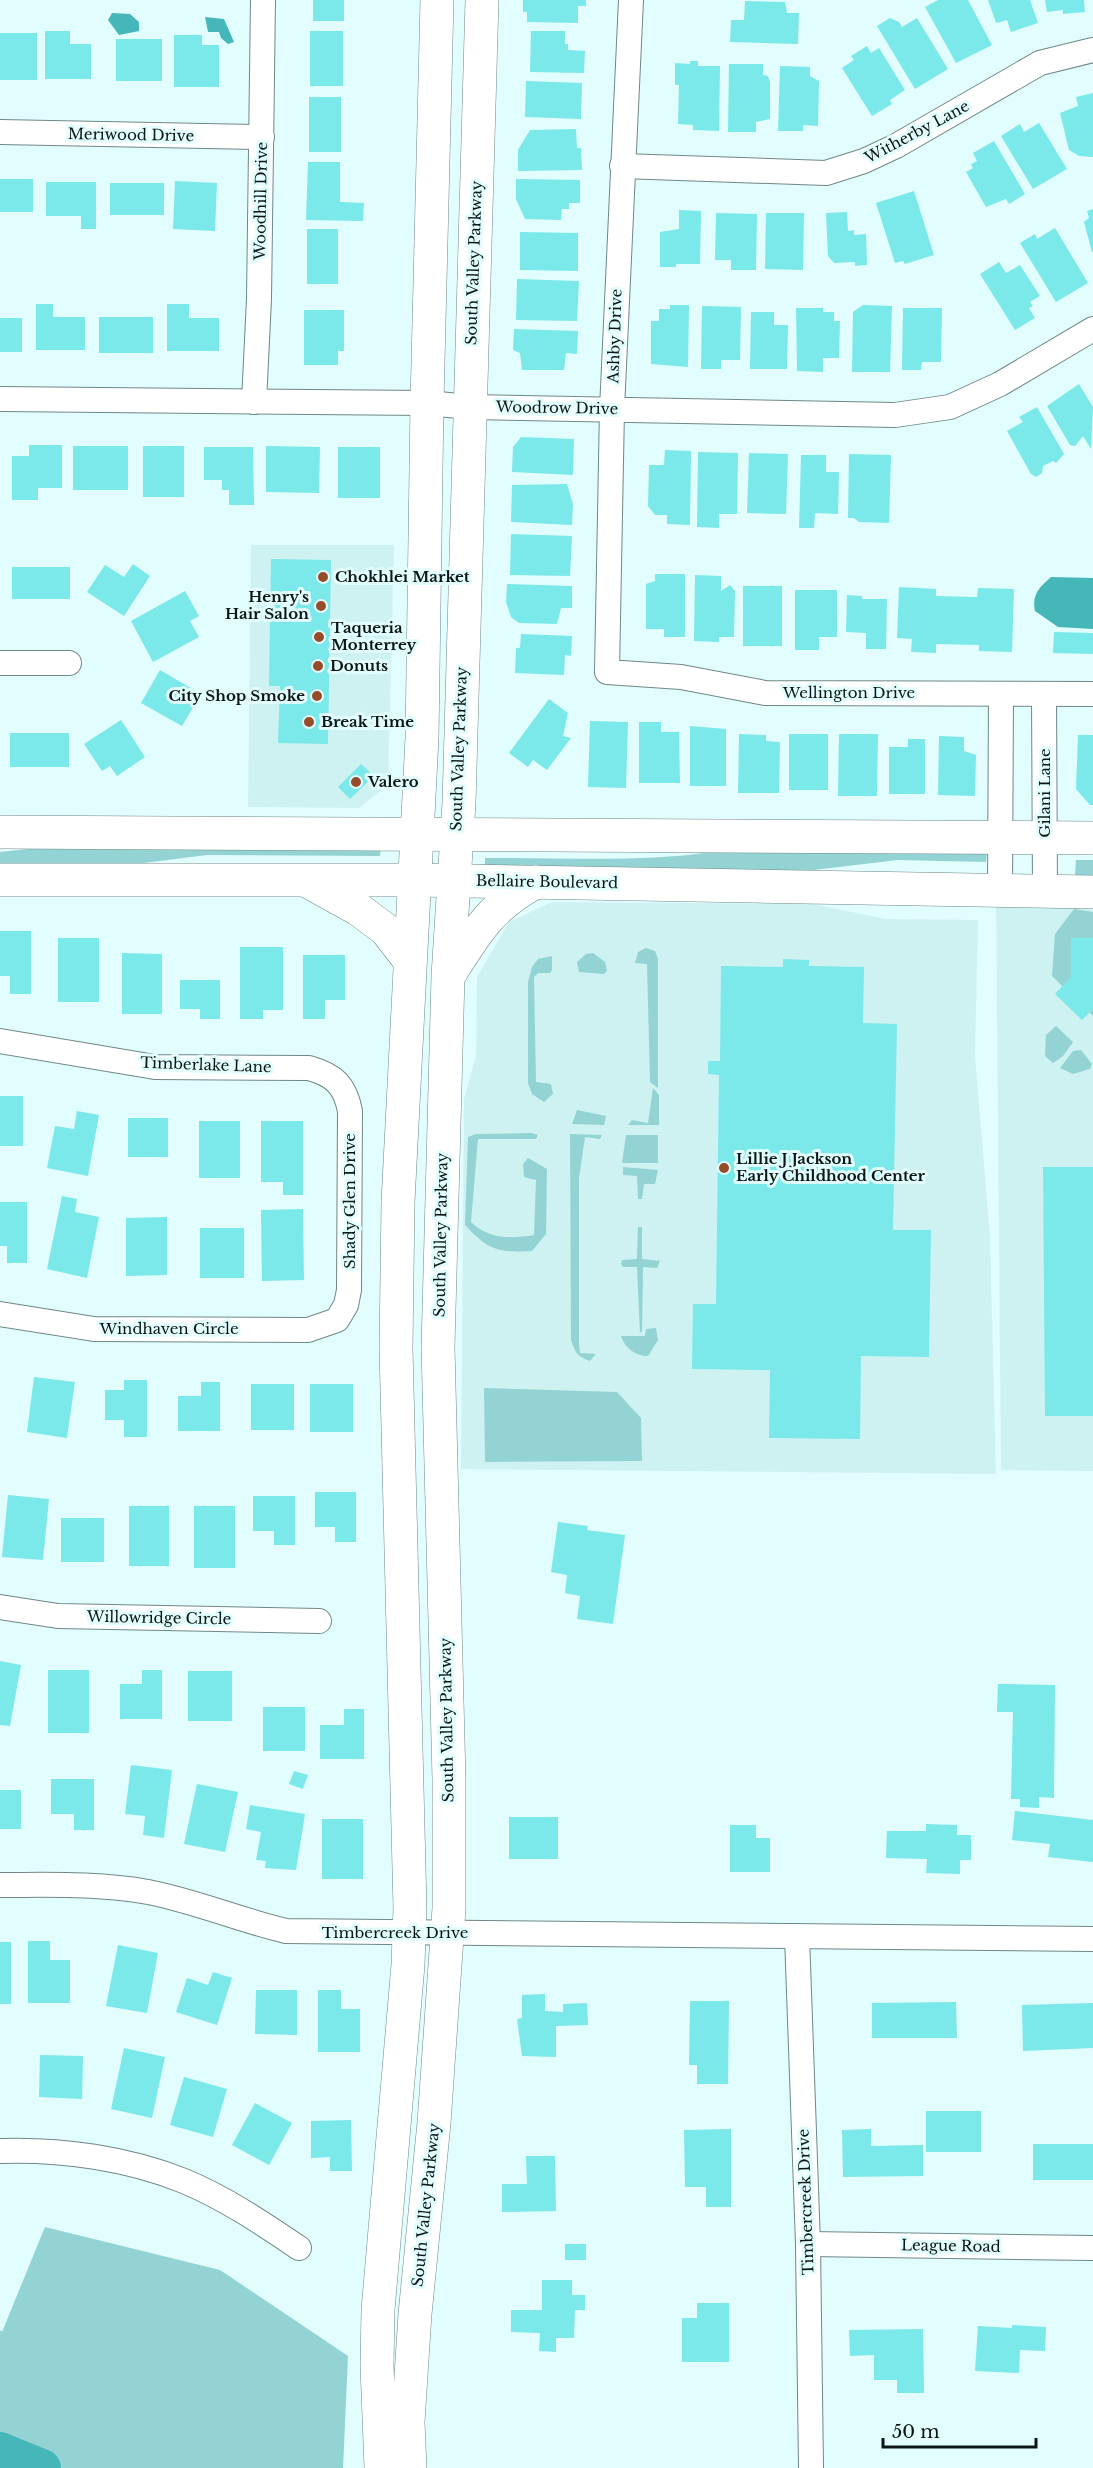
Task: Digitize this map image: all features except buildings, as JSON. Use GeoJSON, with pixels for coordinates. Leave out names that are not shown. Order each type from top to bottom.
{"type":"FeatureCollection","features":[{"type":"Feature","properties":{"kind":"main road"},"geometry":{"type":"LineString","coordinates":[[381,2468],[377,2366],[378,2310],[409,1933],[409,1783],[396,1348],[398,1202],[422,738],[426,403],[437,0]]}},
{"type":"Feature","properties":{"kind":"main road","name":"South Valley Parkway"},"geometry":{"type":"LineString","coordinates":[[410,2468],[408,2422],[415,2314],[434,2124],[448,1933],[450,1826],[438,1347],[448,976],[457,834],[482,0]]}},
{"type":"Feature","properties":{"kind":"main road"},"geometry":{"type":"LineString","coordinates":[[0,832],[1093,838]]}},
{"type":"Feature","properties":{"kind":"main road","name":"Bellaire Boulevard"},"geometry":{"type":"LineString","coordinates":[[0,880],[414,880],[1093,892]]}},
{"type":"Feature","properties":{"kind":"main road"},"geometry":{"type":"LineString","coordinates":[[307,881],[358,909],[386,930],[410,961]]}},
{"type":"Feature","properties":{"kind":"main road"},"geometry":{"type":"LineString","coordinates":[[448,976],[481,923],[513,894],[537,882]]}},
{"type":"Feature","properties":{"kind":"main road"},"geometry":{"type":"LineString","coordinates":[[378,2310],[415,2314]]}},
{"type":"Feature","properties":{"kind":"street","name":"Woodhill Drive"},"geometry":{"type":"LineString","coordinates":[[254,402],[262,137],[263,0]]}},
{"type":"Feature","properties":{"kind":"street","name":"Ashby Drive"},"geometry":{"type":"LineString","coordinates":[[607,672],[612,409],[631,0]]}},
{"type":"Feature","properties":{"kind":"street","name":"Witherby Lane"},"geometry":{"type":"LineString","coordinates":[[622,166],[826,173],[864,161],[896,146],[1040,63],[1093,50]]}},
{"type":"Feature","properties":{"kind":"street","name":"Meriwood Drive"},"geometry":{"type":"LineString","coordinates":[[0,132],[262,137]]}},
{"type":"Feature","properties":{"kind":"street","name":"Woodrow Drive"},"geometry":{"type":"LineString","coordinates":[[0,399],[426,403],[470,407],[895,415],[951,407],[1000,384],[1093,329]]}},
{"type":"Feature","properties":{"kind":"street"},"geometry":{"type":"LineString","coordinates":[[0,663],[69,663]]}},
{"type":"Feature","properties":{"kind":"street","name":"Wellington Drive"},"geometry":{"type":"LineString","coordinates":[[607,672],[681,677],[765,693],[1093,694]]}},
{"type":"Feature","properties":{"kind":"street"},"geometry":{"type":"LineString","coordinates":[[1000,890],[1001,694]]}},
{"type":"Feature","properties":{"kind":"street","name":"Gilani Lane"},"geometry":{"type":"LineString","coordinates":[[1044,694],[1045,891]]}},
{"type":"Feature","properties":{"kind":"street","name":"Timberlake Lane"},"geometry":{"type":"LineString","coordinates":[[0,1041],[155,1067],[309,1068],[325,1072],[339,1081]]}},
{"type":"Feature","properties":{"kind":"street","name":"Shady Glen Drive"},"geometry":{"type":"LineString","coordinates":[[337,1320],[346,1305],[349,1290],[350,1110],[347,1095],[339,1081]]}},
{"type":"Feature","properties":{"kind":"street","name":"Windhaven Circle"},"geometry":{"type":"LineString","coordinates":[[0,1314],[94,1329],[308,1330],[337,1320]]}},
{"type":"Feature","properties":{"kind":"street","name":"Willowridge Circle"},"geometry":{"type":"LineString","coordinates":[[0,1607],[58,1616],[98,1618],[319,1621]]}},
{"type":"Feature","properties":{"kind":"street","name":"Timbercreek Drive"},"geometry":{"type":"LineString","coordinates":[[0,1885],[87,1885],[147,1892],[196,1903],[252,1923],[286,1931],[1093,1939]]}},
{"type":"Feature","properties":{"kind":"street","name":"Timbercreek Drive"},"geometry":{"type":"LineString","coordinates":[[797,1936],[808,2244],[811,2468]]}},
{"type":"Feature","properties":{"kind":"street"},"geometry":{"type":"LineString","coordinates":[[0,2151],[28,2150],[92,2156],[173,2178],[245,2212],[299,2248]]}},
{"type":"Feature","properties":{"kind":"street","name":"League Road"},"geometry":{"type":"LineString","coordinates":[[808,2244],[1093,2248]]}},
{"type":"Feature","properties":{"kind":"shaded area"},"geometry":{"type":"Polygon","coordinates":[[[112,13],[130,14],[139,22],[139,31],[119,35],[108,20],[112,13]]]}},
{"type":"Feature","properties":{"kind":"shaded area"},"geometry":{"type":"Polygon","coordinates":[[[205,17],[224,19],[234,42],[228,44],[221,38],[219,32],[208,32],[205,17]]]}},
{"type":"Feature","properties":{"kind":"shaded area"},"geometry":{"type":"Polygon","coordinates":[[[251,545],[394,545],[388,785],[359,808],[248,807],[251,545]]]}},
{"type":"Feature","properties":{"kind":"shaded area"},"geometry":{"type":"Polygon","coordinates":[[[1051,577],[1093,578],[1093,629],[1058,627],[1035,611],[1037,592],[1051,577]]]}},
{"type":"Feature","properties":{"kind":"shaded area"},"geometry":{"type":"Polygon","coordinates":[[[83,843],[381,846],[380,856],[207,855],[128,865],[0,864],[0,852],[83,843]]]}},
{"type":"Feature","properties":{"kind":"shaded area"},"geometry":{"type":"Polygon","coordinates":[[[987,849],[986,862],[898,860],[805,871],[485,866],[485,858],[627,858],[712,852],[987,849]]]}},
{"type":"Feature","properties":{"kind":"shaded area"},"geometry":{"type":"Polygon","coordinates":[[[1076,860],[1093,860],[1093,876],[1075,875],[1076,860]]]}},
{"type":"Feature","properties":{"kind":"shaded area","name":"Lillie J Jackson Early Childhood Center"},"geometry":{"type":"Polygon","coordinates":[[[552,902],[813,904],[886,919],[978,920],[975,1056],[990,1236],[996,1474],[461,1469],[464,1099],[476,1056],[477,977],[509,922],[552,902]]]}},
{"type":"Feature","properties":{"kind":"shaded area"},"geometry":{"type":"Polygon","coordinates":[[[996,905],[1093,906],[1093,1471],[1001,1470],[996,905]]]}},
{"type":"Feature","properties":{"kind":"shaded area"},"geometry":{"type":"Polygon","coordinates":[[[1074,909],[1093,912],[1093,1016],[1052,976],[1055,934],[1074,909]]]}},
{"type":"Feature","properties":{"kind":"shaded area"},"geometry":{"type":"Polygon","coordinates":[[[646,948],[655,951],[658,959],[658,1088],[650,1082],[647,964],[635,963],[638,952],[646,948]]]}},
{"type":"Feature","properties":{"kind":"shaded area"},"geometry":{"type":"Polygon","coordinates":[[[593,953],[605,962],[607,971],[604,974],[579,972],[577,962],[586,954],[593,953]]]}},
{"type":"Feature","properties":{"kind":"shaded area"},"geometry":{"type":"Polygon","coordinates":[[[552,956],[550,973],[538,973],[534,977],[536,1082],[551,1084],[553,1094],[544,1102],[532,1094],[528,1083],[528,982],[532,967],[538,959],[552,956]]]}},
{"type":"Feature","properties":{"kind":"shaded area"},"geometry":{"type":"Polygon","coordinates":[[[1056,1026],[1073,1042],[1063,1056],[1053,1063],[1045,1056],[1046,1035],[1056,1026]]]}},
{"type":"Feature","properties":{"kind":"shaded area"},"geometry":{"type":"Polygon","coordinates":[[[1081,1050],[1092,1064],[1090,1069],[1073,1074],[1060,1068],[1073,1051],[1081,1050]]]}},
{"type":"Feature","properties":{"kind":"shaded area"},"geometry":{"type":"Polygon","coordinates":[[[653,1088],[659,1095],[659,1125],[628,1125],[632,1120],[648,1123],[653,1088]]]}},
{"type":"Feature","properties":{"kind":"shaded area"},"geometry":{"type":"Polygon","coordinates":[[[577,1110],[606,1116],[604,1125],[572,1124],[577,1110]]]}},
{"type":"Feature","properties":{"kind":"shaded area"},"geometry":{"type":"Polygon","coordinates":[[[532,1133],[538,1135],[536,1139],[478,1139],[471,1222],[492,1235],[517,1237],[534,1235],[536,1180],[524,1177],[523,1164],[528,1158],[547,1169],[546,1234],[532,1251],[494,1248],[480,1240],[465,1225],[468,1137],[476,1134],[532,1133]]]}},
{"type":"Feature","properties":{"kind":"shaded area"},"geometry":{"type":"Polygon","coordinates":[[[570,1134],[602,1135],[600,1139],[585,1137],[579,1178],[579,1343],[580,1353],[596,1354],[590,1361],[577,1353],[571,1339],[570,1134]]]}},
{"type":"Feature","properties":{"kind":"shaded area"},"geometry":{"type":"Polygon","coordinates":[[[626,1135],[658,1135],[658,1163],[622,1163],[626,1135]]]}},
{"type":"Feature","properties":{"kind":"shaded area"},"geometry":{"type":"Polygon","coordinates":[[[623,1167],[658,1170],[655,1184],[644,1184],[642,1199],[638,1199],[637,1176],[623,1175],[623,1167]]]}},
{"type":"Feature","properties":{"kind":"shaded area"},"geometry":{"type":"Polygon","coordinates":[[[638,1227],[642,1227],[642,1259],[660,1261],[657,1268],[643,1267],[642,1331],[640,1333],[637,1267],[623,1267],[621,1264],[622,1260],[637,1259],[638,1227]]]}},
{"type":"Feature","properties":{"kind":"shaded area"},"geometry":{"type":"Polygon","coordinates":[[[656,1328],[658,1340],[648,1356],[639,1355],[631,1350],[621,1336],[645,1336],[646,1329],[656,1328]]]}},
{"type":"Feature","properties":{"kind":"shaded area"},"geometry":{"type":"Polygon","coordinates":[[[484,1388],[617,1392],[641,1418],[642,1461],[485,1462],[484,1388]]]}},
{"type":"Feature","properties":{"kind":"shaded area"},"geometry":{"type":"Polygon","coordinates":[[[45,2227],[220,2270],[348,2356],[343,2468],[0,2468],[0,2330],[2,2332],[45,2227]]]}},
{"type":"Feature","properties":{"kind":"waterway"},"geometry":{"type":"LineString","coordinates":[[0,2451],[42,2468]]}},
{"type":"Feature","properties":{"kind":"place","name":"Chokhlei Market"},"geometry":{"type":"Point","coordinates":[323,577]}},
{"type":"Feature","properties":{"kind":"place","name":"Henry's Hair Salon"},"geometry":{"type":"Point","coordinates":[321,606]}},
{"type":"Feature","properties":{"kind":"place","name":"Taqueria Monterrey"},"geometry":{"type":"Point","coordinates":[319,637]}},
{"type":"Feature","properties":{"kind":"place","name":"Donuts"},"geometry":{"type":"Point","coordinates":[318,666]}},
{"type":"Feature","properties":{"kind":"place","name":"City Shop Smoke"},"geometry":{"type":"Point","coordinates":[317,696]}},
{"type":"Feature","properties":{"kind":"place","name":"Break Time"},"geometry":{"type":"Point","coordinates":[309,722]}},
{"type":"Feature","properties":{"kind":"place","name":"Valero"},"geometry":{"type":"Point","coordinates":[356,782]}},
{"type":"Feature","properties":{"kind":"place","name":"Lillie J Jackson Early Childhood Center"},"geometry":{"type":"Point","coordinates":[724,1168]}}]}
